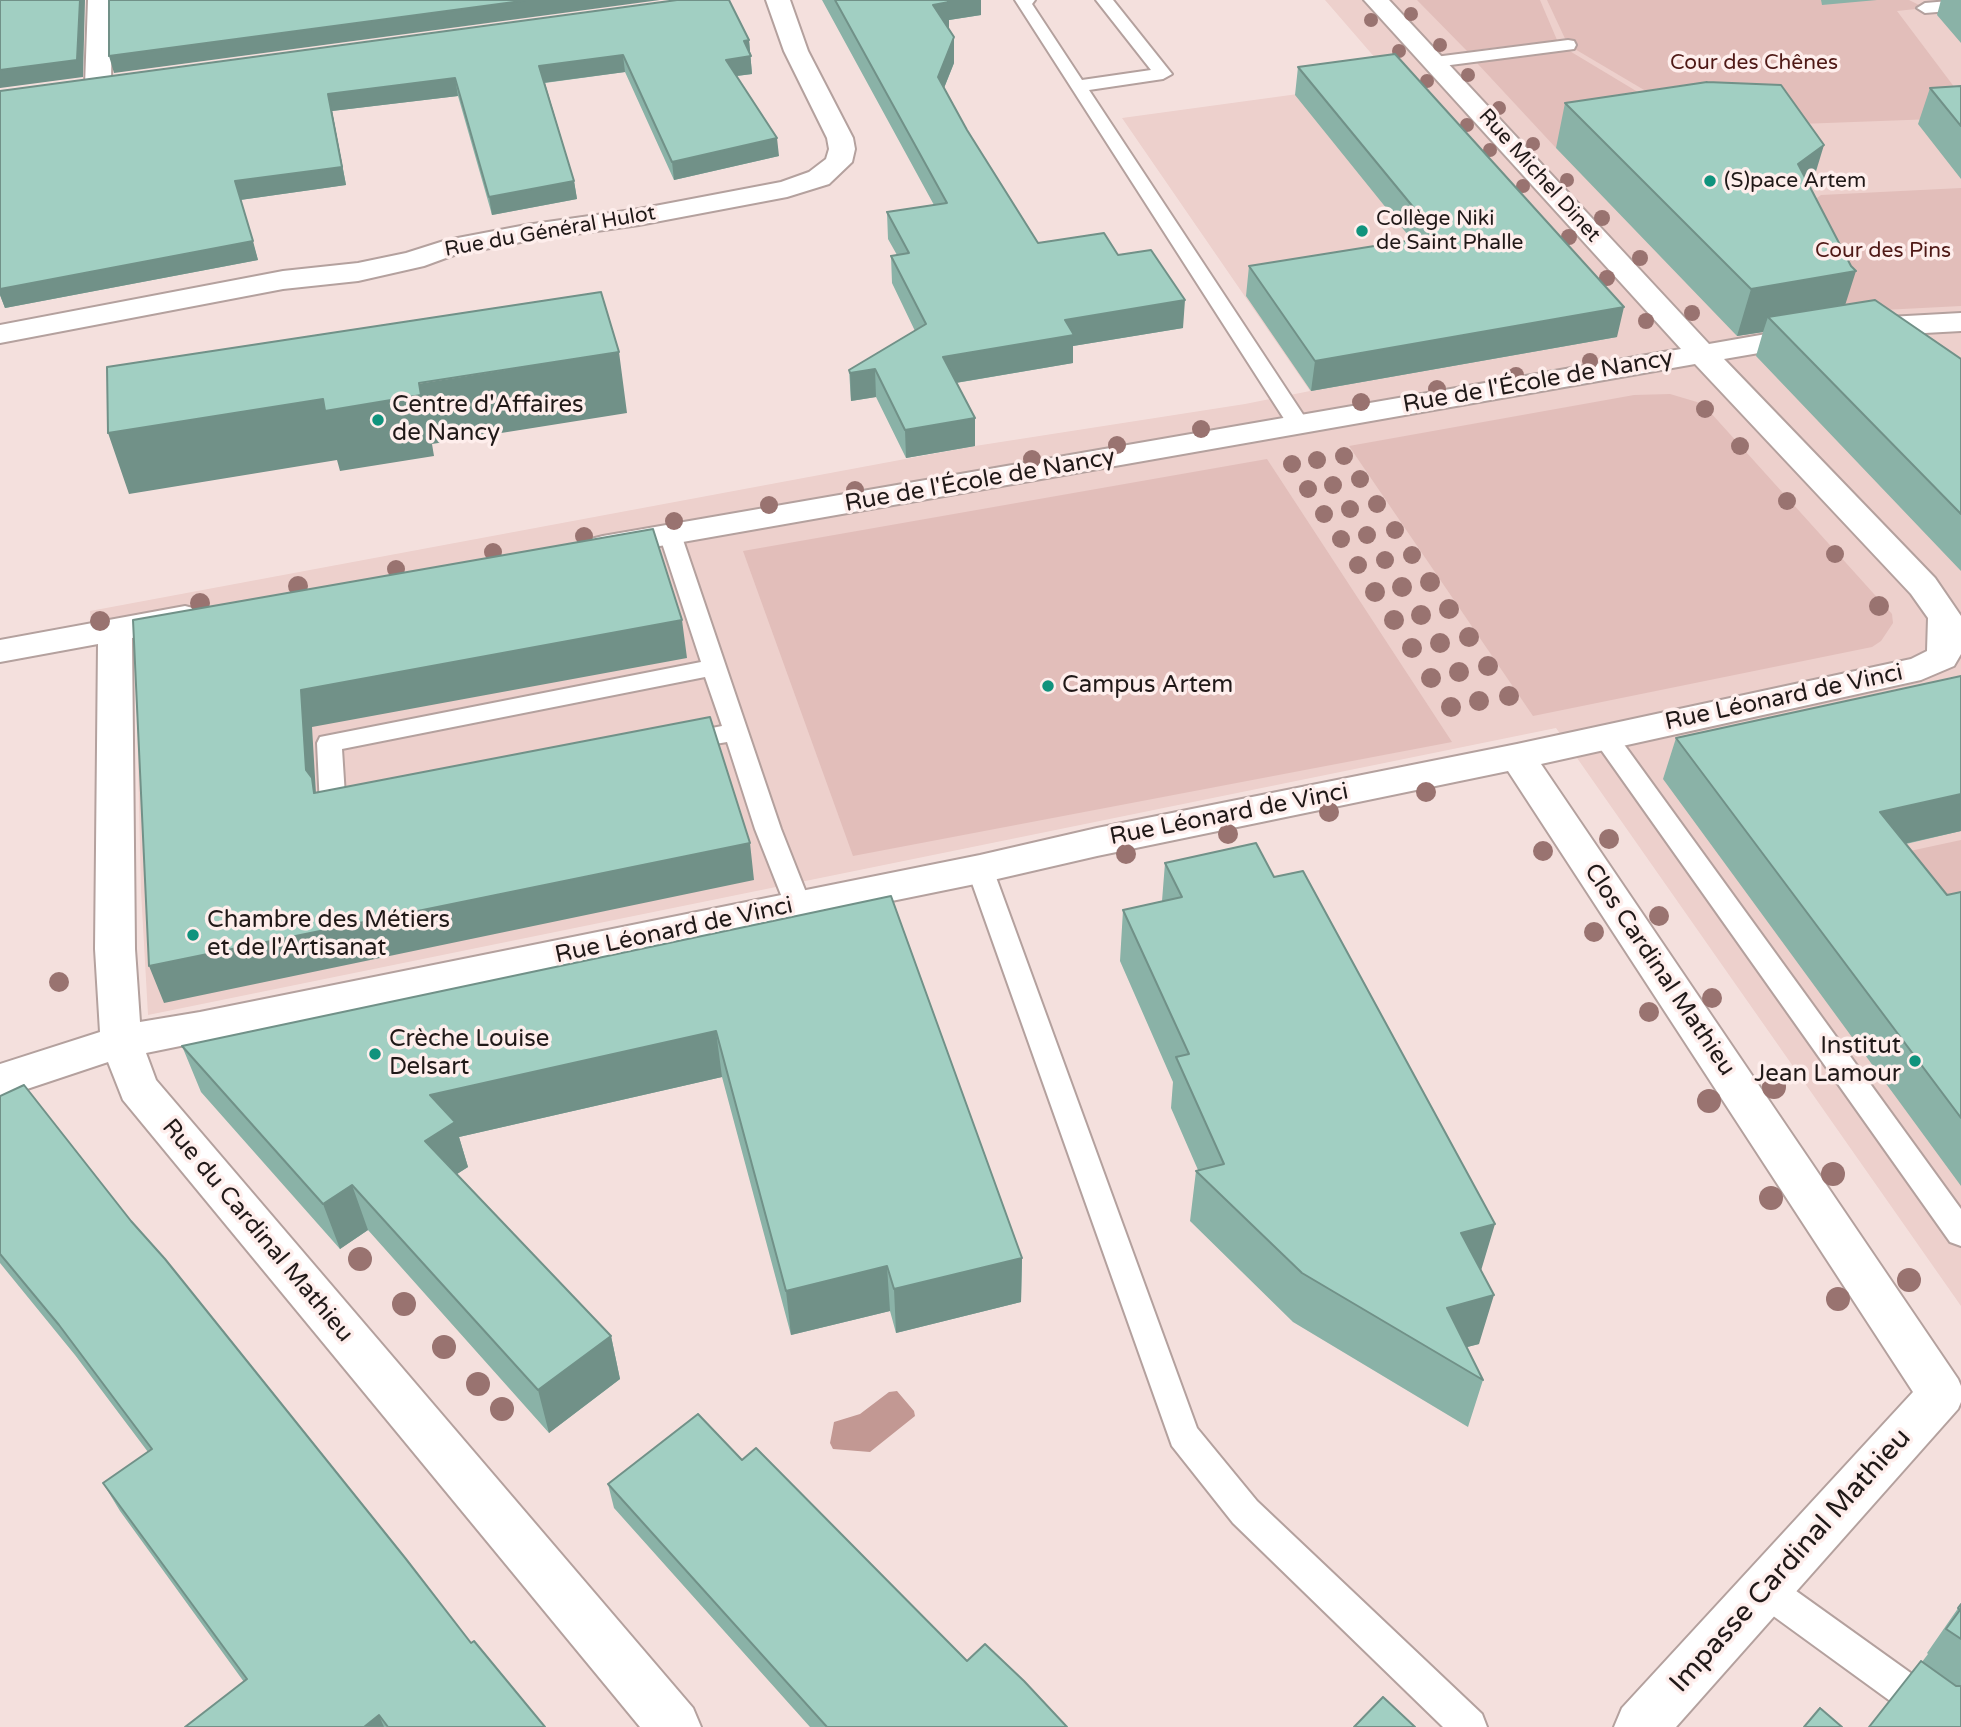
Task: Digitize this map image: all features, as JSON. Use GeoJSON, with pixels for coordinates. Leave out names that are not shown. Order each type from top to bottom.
{"type":"FeatureCollection","features":[{"type":"Feature","properties":{"kind":"street"},"geometry":{"type":"LineString","coordinates":[[98,86],[100,0]]}},
{"type":"Feature","properties":{"kind":"street","name":"Rue du Général Hulot"},"geometry":{"type":"LineString","coordinates":[[0,334],[283,280],[358,272],[414,260],[447,248],[526,233],[639,217],[787,188],[819,178],[839,162],[842,149],[840,138],[796,51],[778,0]]}},
{"type":"Feature","properties":{"kind":"street","name":"Rue Michel Dinet"},"geometry":{"type":"LineString","coordinates":[[1377,0],[1702,354]]}},
{"type":"Feature","properties":{"kind":"street","name":"Rue de l'École de Nancy"},"geometry":{"type":"LineString","coordinates":[[575,551],[1852,328],[1961,322]]}},
{"type":"Feature","properties":{"kind":"street","name":"Rue Léonard de Vinci"},"geometry":{"type":"LineString","coordinates":[[0,1082],[121,1041],[200,1028],[1517,757],[1921,668],[1942,658],[1946,648],[1945,618],[1923,586],[1702,354]]}},
{"type":"Feature","properties":{"kind":"street"},"geometry":{"type":"LineString","coordinates":[[0,651],[209,613]]}},
{"type":"Feature","properties":{"kind":"street","name":"Rue du Cardinal Mathieu"},"geometry":{"type":"LineString","coordinates":[[115,629],[115,949],[121,1041],[138,1088],[674,1727]]}},
{"type":"Feature","properties":{"kind":"street","name":"Clos Cardinal Mathieu"},"geometry":{"type":"LineString","coordinates":[[1517,757],[1951,1394]]}},
{"type":"Feature","properties":{"kind":"street","name":"Impasse Cardinal Mathieu"},"geometry":{"type":"LineString","coordinates":[[1640,1727],[1951,1394]]}},
{"type":"Feature","properties":{"kind":"lane"},"geometry":{"type":"LineString","coordinates":[[1027,0],[1022,1],[1299,425]]}},
{"type":"Feature","properties":{"kind":"lane"},"geometry":{"type":"LineString","coordinates":[[1077,86],[1163,74],[1104,0]]}},
{"type":"Feature","properties":{"kind":"lane"},"geometry":{"type":"LineString","coordinates":[[1925,8],[1961,5]]}},
{"type":"Feature","properties":{"kind":"lane"},"geometry":{"type":"LineString","coordinates":[[1435,62],[1568,45]]}},
{"type":"Feature","properties":{"kind":"lane"},"geometry":{"type":"LineString","coordinates":[[670,534],[768,829],[798,905]]}},
{"type":"Feature","properties":{"kind":"lane"},"geometry":{"type":"LineString","coordinates":[[373,799],[333,807],[329,743],[715,667]]}},
{"type":"Feature","properties":{"kind":"lane"},"geometry":{"type":"LineString","coordinates":[[656,747],[736,732]]}},
{"type":"Feature","properties":{"kind":"lane"},"geometry":{"type":"LineString","coordinates":[[1606,737],[1961,1233]]}},
{"type":"Feature","properties":{"kind":"lane"},"geometry":{"type":"LineString","coordinates":[[980,869],[1184,1436],[1245,1512],[1469,1727]]}},
{"type":"Feature","properties":{"kind":"lane"},"geometry":{"type":"LineString","coordinates":[[1766,1590],[1956,1727]]}},
{"type":"Feature","properties":{"kind":"shaded area","name":"Campus Artem"},"geometry":{"type":"Polygon","coordinates":[[[1325,0],[1961,0],[1961,1306],[1556,728],[148,1015],[141,891],[135,635],[93,643],[90,611],[975,446],[1245,404],[1310,391],[1122,118],[1393,81],[1557,268],[1325,0]]]}},
{"type":"Feature","properties":{"kind":"shaded area"},"geometry":{"type":"Polygon","coordinates":[[[897,1391],[914,1411],[915,1416],[870,1452],[833,1449],[830,1443],[834,1422],[860,1414],[889,1392],[897,1391]]]}},
{"type":"Feature","properties":{"kind":"green space"},"geometry":{"type":"Polygon","coordinates":[[[1417,0],[1540,0],[1557,40],[1467,51],[1417,0]]]}},
{"type":"Feature","properties":{"kind":"green space","name":"Cour des Chênes"},"geometry":{"type":"Polygon","coordinates":[[[1547,0],[1909,0],[1925,8],[1897,11],[1961,96],[1961,118],[1773,125],[1700,123],[1568,45],[1547,0]]]}},
{"type":"Feature","properties":{"kind":"green space"},"geometry":{"type":"Polygon","coordinates":[[[1568,50],[1696,127],[1556,148],[1477,63],[1568,50]]]}},
{"type":"Feature","properties":{"kind":"green space","name":"Cour des Pins"},"geometry":{"type":"Polygon","coordinates":[[[1961,188],[1961,306],[1844,312],[1797,213],[1821,195],[1961,188]]]}},
{"type":"Feature","properties":{"kind":"green space"},"geometry":{"type":"Polygon","coordinates":[[[1670,394],[1697,402],[1710,412],[1892,614],[1893,623],[1881,641],[1872,647],[1533,716],[1349,446],[1634,395],[1670,394]]]}},
{"type":"Feature","properties":{"kind":"green space"},"geometry":{"type":"Polygon","coordinates":[[[1267,459],[1452,742],[853,856],[743,551],[1267,459]]]}},
{"type":"Feature","properties":{"kind":"green space"},"geometry":{"type":"Polygon","coordinates":[[[1961,840],[1961,914],[1882,857],[1961,840]]]}},
{"type":"Feature","properties":{"kind":"building"},"geometry":{"type":"Polygon","coordinates":[[[0,0],[80,0],[77,60],[0,70],[0,0]]]}},
{"type":"Feature","properties":{"kind":"building"},"geometry":{"type":"Polygon","coordinates":[[[109,0],[529,0],[109,56],[109,0]]]}},
{"type":"Feature","properties":{"kind":"building"},"geometry":{"type":"Polygon","coordinates":[[[677,0],[729,0],[749,40],[744,41],[751,56],[726,60],[777,138],[672,162],[623,55],[539,66],[574,181],[489,197],[455,78],[328,94],[342,167],[235,181],[253,241],[0,289],[0,91],[677,0]]]}},
{"type":"Feature","properties":{"kind":"building"},"geometry":{"type":"Polygon","coordinates":[[[835,0],[947,0],[949,2],[933,5],[954,37],[938,77],[967,130],[1038,243],[1104,233],[1118,255],[1151,250],[1185,300],[1065,320],[1074,335],[943,357],[975,418],[905,430],[875,369],[850,373],[849,370],[926,324],[891,256],[909,253],[887,212],[947,203],[835,0]]]}},
{"type":"Feature","properties":{"kind":"building"},"geometry":{"type":"Polygon","coordinates":[[[1395,54],[1624,307],[1315,361],[1249,266],[1437,236],[1298,67],[1395,54]]]}},
{"type":"Feature","properties":{"kind":"building"},"geometry":{"type":"Polygon","coordinates":[[[1707,82],[1781,85],[1824,145],[1798,164],[1856,271],[1751,289],[1565,103],[1707,82]]]}},
{"type":"Feature","properties":{"kind":"building"},"geometry":{"type":"Polygon","coordinates":[[[1961,86],[1961,126],[1930,88],[1961,86]]]}},
{"type":"Feature","properties":{"kind":"building"},"geometry":{"type":"Polygon","coordinates":[[[601,292],[619,352],[419,383],[421,395],[325,411],[323,399],[108,433],[107,367],[601,292]]]}},
{"type":"Feature","properties":{"kind":"building"},"geometry":{"type":"Polygon","coordinates":[[[1875,300],[1961,359],[1961,514],[1768,317],[1875,300]]]}},
{"type":"Feature","properties":{"kind":"building"},"geometry":{"type":"Polygon","coordinates":[[[653,529],[682,620],[301,690],[306,770],[312,778],[314,793],[710,717],[750,843],[149,966],[133,620],[653,529]]]}},
{"type":"Feature","properties":{"kind":"building","name":"Institut Jean Lamour"},"geometry":{"type":"Polygon","coordinates":[[[1961,676],[1961,794],[1880,812],[1947,895],[1961,892],[1961,1118],[1676,738],[1961,676]]]}},
{"type":"Feature","properties":{"kind":"building"},"geometry":{"type":"Polygon","coordinates":[[[1256,843],[1274,877],[1303,871],[1495,1224],[1461,1233],[1494,1295],[1447,1308],[1483,1380],[1302,1273],[1196,1171],[1224,1164],[1176,1057],[1189,1054],[1123,910],[1182,897],[1165,863],[1256,843]]]}},
{"type":"Feature","properties":{"kind":"building"},"geometry":{"type":"Polygon","coordinates":[[[891,896],[1022,1258],[894,1289],[887,1266],[786,1291],[716,1031],[430,1095],[455,1122],[425,1141],[611,1336],[538,1390],[352,1185],[323,1204],[182,1046],[891,896]]]}},
{"type":"Feature","properties":{"kind":"building"},"geometry":{"type":"Polygon","coordinates":[[[24,1085],[471,1643],[474,1641],[545,1727],[388,1727],[379,1715],[364,1727],[185,1727],[247,1679],[103,1483],[152,1449],[59,1325],[0,1254],[0,1096],[24,1085]]]}},
{"type":"Feature","properties":{"kind":"building"},"geometry":{"type":"Polygon","coordinates":[[[698,1414],[742,1460],[756,1448],[967,1661],[985,1644],[1067,1727],[827,1727],[608,1484],[698,1414]]]}},
{"type":"Feature","properties":{"kind":"building"},"geometry":{"type":"Polygon","coordinates":[[[1961,1604],[1961,1639],[1946,1629],[1960,1610],[1958,1608],[1961,1604]]]}},
{"type":"Feature","properties":{"kind":"building"},"geometry":{"type":"Polygon","coordinates":[[[1921,1661],[1956,1686],[1961,1686],[1961,1727],[1869,1727],[1921,1661]]]}},
{"type":"Feature","properties":{"kind":"building"},"geometry":{"type":"Polygon","coordinates":[[[1383,1697],[1415,1727],[1354,1727],[1383,1697]]]}},
{"type":"Feature","properties":{"kind":"building"},"geometry":{"type":"Polygon","coordinates":[[[1820,1708],[1842,1727],[1804,1727],[1820,1708]]]}},
{"type":"Feature","properties":{"kind":"place","name":"(S)pace Artem"},"geometry":{"type":"Point","coordinates":[1710,181]}},
{"type":"Feature","properties":{"kind":"place","name":"Collège Niki de Saint Phalle"},"geometry":{"type":"Point","coordinates":[1362,231]}},
{"type":"Feature","properties":{"kind":"place","name":"Centre d'Affaires de Nancy"},"geometry":{"type":"Point","coordinates":[378,420]}},
{"type":"Feature","properties":{"kind":"place","name":"Campus Artem"},"geometry":{"type":"Point","coordinates":[1048,686]}},
{"type":"Feature","properties":{"kind":"place","name":"Chambre des Métiers et de l'Artisanat"},"geometry":{"type":"Point","coordinates":[193,935]}},
{"type":"Feature","properties":{"kind":"place","name":"Crèche Louise Delsart"},"geometry":{"type":"Point","coordinates":[375,1054]}},
{"type":"Feature","properties":{"kind":"place","name":"Institut Jean Lamour"},"geometry":{"type":"Point","coordinates":[1915,1061]}}]}
